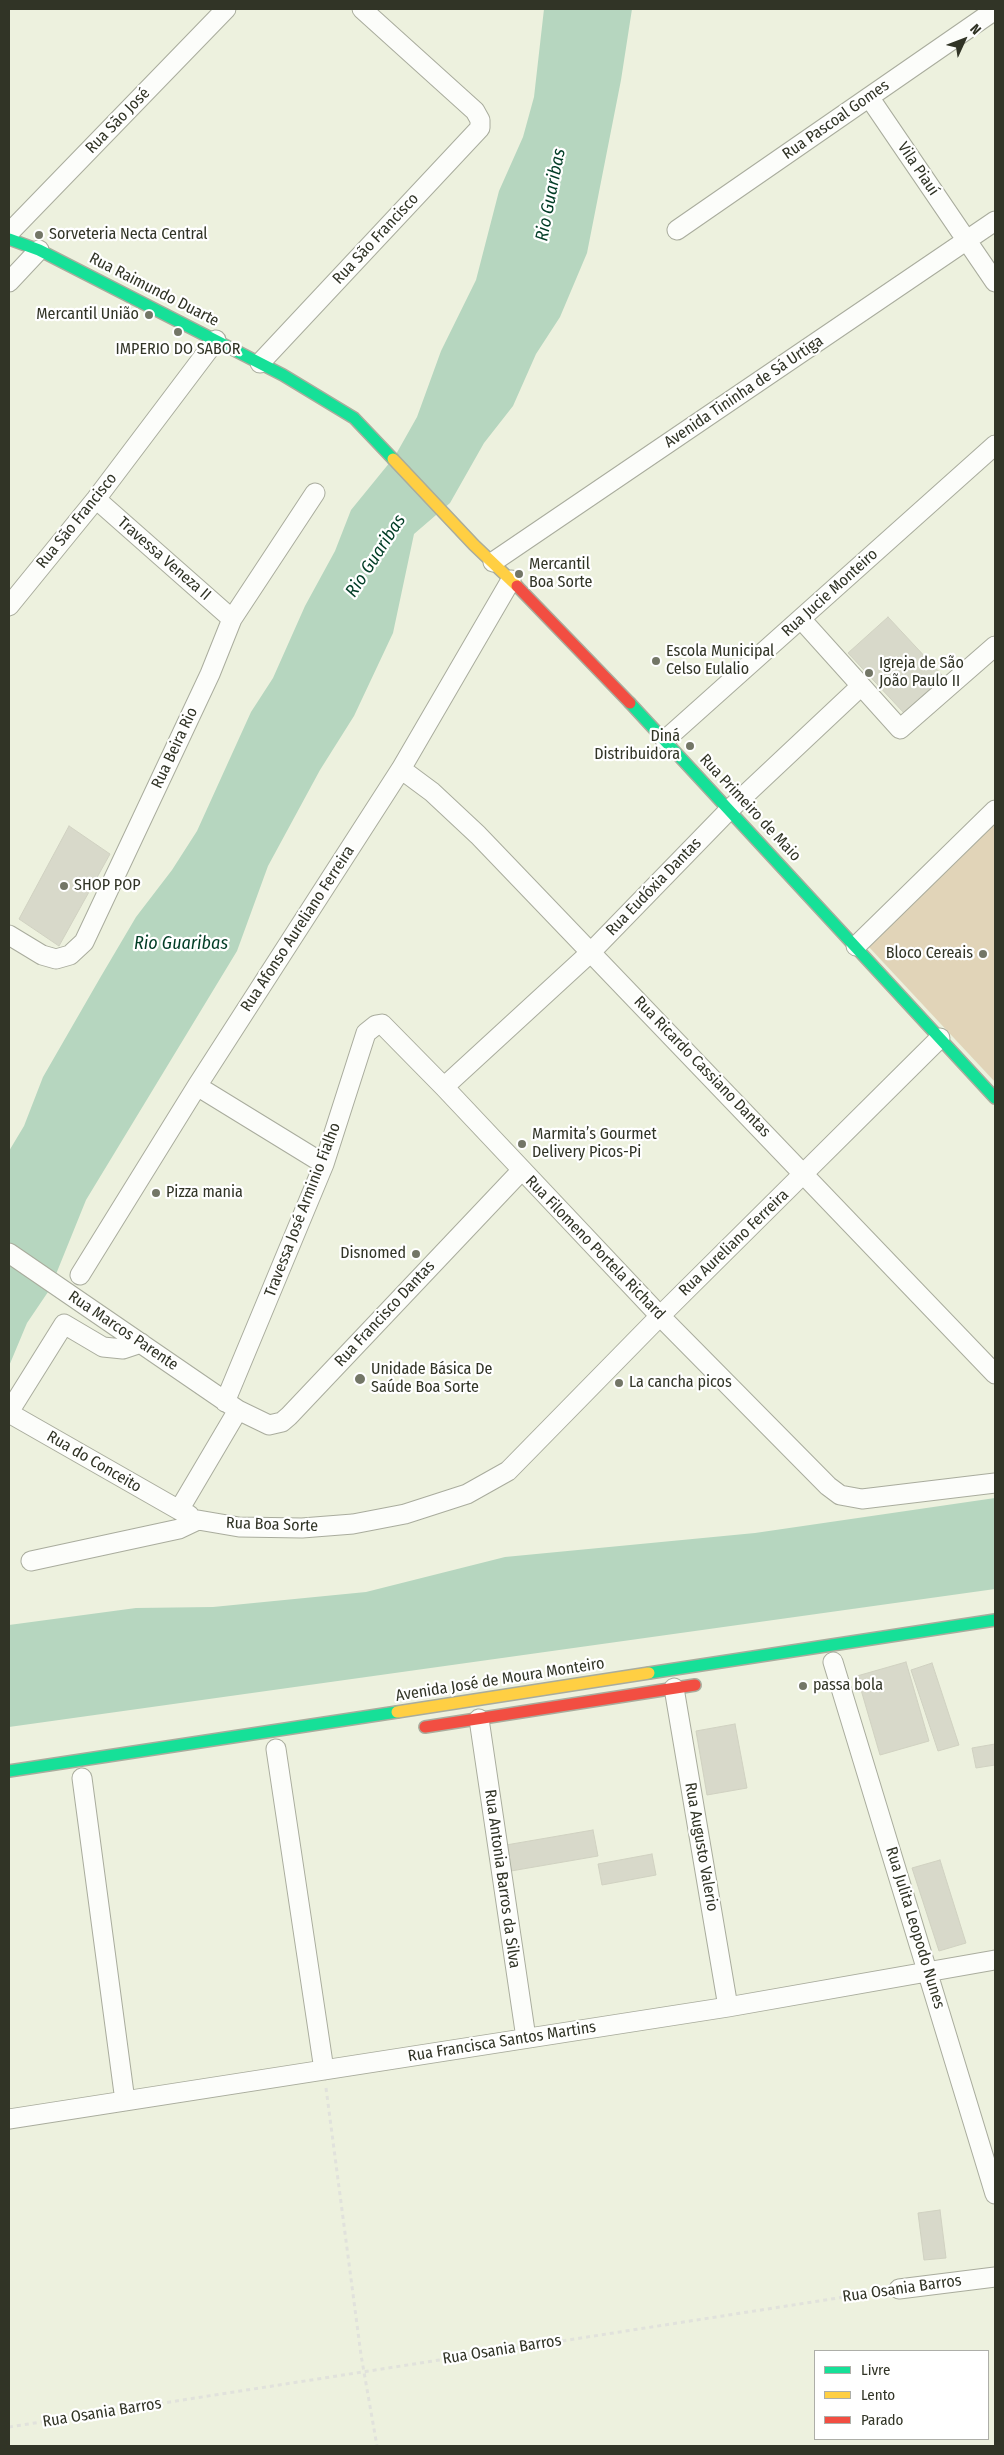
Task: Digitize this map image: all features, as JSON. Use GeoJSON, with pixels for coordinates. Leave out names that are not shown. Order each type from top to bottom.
{"type":"FeatureCollection","features":[{"type":"Feature","properties":{"kind":"street","name":"Rua São José"},"geometry":{"type":"LineString","coordinates":[[9,233],[226,9]]}},
{"type":"Feature","properties":{"kind":"street","name":"Rua São Francisco"},"geometry":{"type":"LineString","coordinates":[[260,364],[480,128],[475,111],[362,9]]}},
{"type":"Feature","properties":{"kind":"street","name":"Rua Pascoal Gomes"},"geometry":{"type":"LineString","coordinates":[[677,230],[995,10]]}},
{"type":"Feature","properties":{"kind":"street","name":"Vila Piauí"},"geometry":{"type":"LineString","coordinates":[[869,98],[995,282]]}},
{"type":"Feature","properties":{"kind":"street","name":"Avenida Tininha de Sá Urtiga"},"geometry":{"type":"LineString","coordinates":[[493,562],[995,221]]}},
{"type":"Feature","properties":{"kind":"street","name":"Rua Raimundo Duarte"},"geometry":{"type":"LineString","coordinates":[[9,239],[39,250],[216,340],[283,375],[354,418],[474,545]]}},
{"type":"Feature","properties":{"kind":"street"},"geometry":{"type":"LineString","coordinates":[[9,282],[39,250]]}},
{"type":"Feature","properties":{"kind":"street","name":"Rua São Francisco"},"geometry":{"type":"LineString","coordinates":[[9,606],[96,500],[216,340]]}},
{"type":"Feature","properties":{"kind":"street","name":"Rua Jucie Monteiro"},"geometry":{"type":"LineString","coordinates":[[665,740],[995,445]]}},
{"type":"Feature","properties":{"kind":"street","name":"Rua Beira Rio"},"geometry":{"type":"LineString","coordinates":[[11,943],[56,959],[70,956],[84,942],[210,674],[232,619],[315,493]]}},
{"type":"Feature","properties":{"kind":"street","name":"Travessa Veneza II"},"geometry":{"type":"LineString","coordinates":[[96,500],[232,619]]}},
{"type":"Feature","properties":{"kind":"street","name":"Rua Primeiro de Maio"},"geometry":{"type":"LineString","coordinates":[[474,545],[511,580],[665,740],[995,1098]]}},
{"type":"Feature","properties":{"kind":"street","name":"Rua Afonso Aureliano Ferreira"},"geometry":{"type":"LineString","coordinates":[[80,1276],[197,1086],[401,769],[511,580]]}},
{"type":"Feature","properties":{"kind":"street"},"geometry":{"type":"LineString","coordinates":[[801,619],[900,729],[995,646]]}},
{"type":"Feature","properties":{"kind":"street","name":"Rua Eudóxia Dantas"},"geometry":{"type":"LineString","coordinates":[[444,1087],[591,952],[729,810],[861,686]]}},
{"type":"Feature","properties":{"kind":"street","name":"Rua Ricardo Cassiano Dantas"},"geometry":{"type":"LineString","coordinates":[[401,769],[455,812],[805,1174],[995,1374]]}},
{"type":"Feature","properties":{"kind":"street"},"geometry":{"type":"LineString","coordinates":[[856,946],[995,810]]}},
{"type":"Feature","properties":{"kind":"street","name":"Rua Filomeno Portela Richard"},"geometry":{"type":"LineString","coordinates":[[382,1024],[660,1316],[810,1469],[840,1495],[851,1499],[884,1498],[995,1483]]}},
{"type":"Feature","properties":{"kind":"street","name":"Travessa José Arminio Fialho"},"geometry":{"type":"LineString","coordinates":[[179,1510],[232,1406],[324,1164],[366,1033],[376,1025],[382,1024]]}},
{"type":"Feature","properties":{"kind":"street","name":"Rua Aureliano Ferreira"},"geometry":{"type":"LineString","coordinates":[[508,1471],[660,1316],[940,1038]]}},
{"type":"Feature","properties":{"kind":"street"},"geometry":{"type":"LineString","coordinates":[[197,1086],[324,1164]]}},
{"type":"Feature","properties":{"kind":"street","name":"Rua Francisco Dantas"},"geometry":{"type":"LineString","coordinates":[[232,1406],[269,1425],[282,1422],[521,1171]]}},
{"type":"Feature","properties":{"kind":"street","name":"Rua Marcos Parente"},"geometry":{"type":"LineString","coordinates":[[9,1252],[232,1406]]}},
{"type":"Feature","properties":{"kind":"street"},"geometry":{"type":"LineString","coordinates":[[9,1412],[64,1324],[102,1347],[123,1349],[141,1343]]}},
{"type":"Feature","properties":{"kind":"street","name":"Rua do Conceito"},"geometry":{"type":"LineString","coordinates":[[9,1412],[179,1510]]}},
{"type":"Feature","properties":{"kind":"street","name":"Rua Boa Sorte"},"geometry":{"type":"LineString","coordinates":[[198,1520],[239,1527],[302,1528],[353,1524],[405,1514],[467,1494],[508,1471]]}},
{"type":"Feature","properties":{"kind":"street"},"geometry":{"type":"LineString","coordinates":[[179,1510],[198,1520]]}},
{"type":"Feature","properties":{"kind":"street"},"geometry":{"type":"LineString","coordinates":[[31,1561],[179,1529],[198,1520]]}},
{"type":"Feature","properties":{"kind":"street","name":"Avenida José de Moura Monteiro"},"geometry":{"type":"LineString","coordinates":[[9,1771],[995,1620]]}},
{"type":"Feature","properties":{"kind":"street","name":"Rua Julita Leopodo Nunes"},"geometry":{"type":"LineString","coordinates":[[833,1662],[995,2194]]}},
{"type":"Feature","properties":{"kind":"street"},"geometry":{"type":"LineString","coordinates":[[411,1729],[711,1682]]}},
{"type":"Feature","properties":{"kind":"street","name":"Rua Augusto Valerio"},"geometry":{"type":"LineString","coordinates":[[674,1688],[728,2007]]}},
{"type":"Feature","properties":{"kind":"street","name":"Rua Antonia Barros da Silva"},"geometry":{"type":"LineString","coordinates":[[479,1719],[526,2038]]}},
{"type":"Feature","properties":{"kind":"street"},"geometry":{"type":"LineString","coordinates":[[276,1749],[324,2070]]}},
{"type":"Feature","properties":{"kind":"street"},"geometry":{"type":"LineString","coordinates":[[82,1778],[125,2100]]}},
{"type":"Feature","properties":{"kind":"street","name":"Rua Francisca Santos Martins"},"geometry":{"type":"LineString","coordinates":[[9,2118],[728,2007],[995,1960]]}},
{"type":"Feature","properties":{"kind":"street","name":"Rua Osania Barros"},"geometry":{"type":"LineString","coordinates":[[899,2288],[995,2277]]}},
{"type":"Feature","properties":{"kind":"path"},"geometry":{"type":"LineString","coordinates":[[324,2070],[364,2372],[376,2446]]}},
{"type":"Feature","properties":{"kind":"path","name":"Rua Osania Barros"},"geometry":{"type":"LineString","coordinates":[[9,2427],[899,2288]]}},
{"type":"Feature","properties":{"kind":"shaded area"},"geometry":{"type":"Polygon","coordinates":[[[995,822],[995,1082],[868,946],[995,822]]]}},
{"type":"Feature","properties":{"kind":"water","name":"Rio Guaribas"},"geometry":{"type":"Polygon","coordinates":[[[544,9],[632,9],[621,80],[587,253],[560,317],[536,354],[513,406],[484,443],[450,503],[414,534],[393,633],[354,716],[320,770],[268,866],[237,951],[86,1200],[50,1289],[27,1323],[9,1366],[9,1151],[24,1126],[43,1077],[100,978],[136,917],[172,870],[197,831],[251,712],[273,678],[305,606],[335,551],[351,510],[395,456],[417,417],[441,351],[476,280],[499,191],[523,137],[534,97],[544,9]]]}},
{"type":"Feature","properties":{"kind":"water"},"geometry":{"type":"Polygon","coordinates":[[[995,1498],[995,1589],[9,1727],[9,1625],[136,1608],[213,1607],[366,1592],[505,1557],[755,1533],[995,1498]]]}},
{"type":"Feature","properties":{"kind":"building"},"geometry":{"type":"Polygon","coordinates":[[[888,617],[943,676],[904,713],[848,653],[888,617]]]}},
{"type":"Feature","properties":{"kind":"building","name":"SHOP POP"},"geometry":{"type":"Polygon","coordinates":[[[69,826],[110,854],[59,946],[19,919],[69,826]]]}},
{"type":"Feature","properties":{"kind":"building"},"geometry":{"type":"Polygon","coordinates":[[[906,1662],[929,1741],[880,1755],[857,1676],[906,1662]]]}},
{"type":"Feature","properties":{"kind":"building"},"geometry":{"type":"Polygon","coordinates":[[[932,1663],[959,1745],[938,1751],[911,1670],[932,1663]]]}},
{"type":"Feature","properties":{"kind":"building"},"geometry":{"type":"Polygon","coordinates":[[[735,1724],[747,1788],[707,1795],[696,1731],[735,1724]]]}},
{"type":"Feature","properties":{"kind":"building"},"geometry":{"type":"Polygon","coordinates":[[[995,1744],[995,1765],[976,1768],[972,1748],[995,1744]]]}},
{"type":"Feature","properties":{"kind":"building"},"geometry":{"type":"Polygon","coordinates":[[[593,1830],[598,1856],[511,1871],[506,1845],[593,1830]]]}},
{"type":"Feature","properties":{"kind":"building"},"geometry":{"type":"Polygon","coordinates":[[[652,1854],[656,1875],[602,1885],[598,1864],[652,1854]]]}},
{"type":"Feature","properties":{"kind":"building"},"geometry":{"type":"Polygon","coordinates":[[[940,1860],[966,1943],[939,1951],[912,1868],[940,1860]]]}},
{"type":"Feature","properties":{"kind":"building"},"geometry":{"type":"Polygon","coordinates":[[[940,2210],[946,2258],[924,2260],[918,2213],[940,2210]]]}},
{"type":"Feature","properties":{"kind":"traffic: fast"},"geometry":{"type":"LineString","coordinates":[[9,239],[39,250],[283,375],[354,418],[393,459]]}},
{"type":"Feature","properties":{"kind":"traffic: fast"},"geometry":{"type":"LineString","coordinates":[[630,703],[995,1098]]}},
{"type":"Feature","properties":{"kind":"traffic: fast"},"geometry":{"type":"LineString","coordinates":[[649,1673],[995,1620]]}},
{"type":"Feature","properties":{"kind":"traffic: fast"},"geometry":{"type":"LineString","coordinates":[[9,1771],[397,1712]]}},
{"type":"Feature","properties":{"kind":"traffic: slow"},"geometry":{"type":"LineString","coordinates":[[393,459],[474,545],[517,586]]}},
{"type":"Feature","properties":{"kind":"traffic: slow"},"geometry":{"type":"LineString","coordinates":[[397,1712],[649,1673]]}},
{"type":"Feature","properties":{"kind":"traffic: jam"},"geometry":{"type":"LineString","coordinates":[[517,586],[630,703]]}},
{"type":"Feature","properties":{"kind":"traffic: jam"},"geometry":{"type":"LineString","coordinates":[[425,1727],[695,1685]]}},
{"type":"Feature","properties":{"kind":"place","name":"Sorveteria Necta Central"},"geometry":{"type":"Point","coordinates":[39,235]}},
{"type":"Feature","properties":{"kind":"place","name":"Mercantil União"},"geometry":{"type":"Point","coordinates":[149,315]}},
{"type":"Feature","properties":{"kind":"place","name":"IMPERIO DO SABOR"},"geometry":{"type":"Point","coordinates":[178,332]}},
{"type":"Feature","properties":{"kind":"place","name":"Mercantil Boa Sorte"},"geometry":{"type":"Point","coordinates":[519,574]}},
{"type":"Feature","properties":{"kind":"place","name":"Escola Municipal Celso Eulalio"},"geometry":{"type":"Point","coordinates":[656,661]}},
{"type":"Feature","properties":{"kind":"place","name":"Igreja de São João Paulo II"},"geometry":{"type":"Point","coordinates":[869,673]}},
{"type":"Feature","properties":{"kind":"place","name":"Diná Distribuidora"},"geometry":{"type":"Point","coordinates":[690,746]}},
{"type":"Feature","properties":{"kind":"place","name":"SHOP POP"},"geometry":{"type":"Point","coordinates":[64,886]}},
{"type":"Feature","properties":{"kind":"place","name":"Bloco Cereais"},"geometry":{"type":"Point","coordinates":[983,954]}},
{"type":"Feature","properties":{"kind":"place","name":"Marmita’s Gourmet Delivery Picos-Pi"},"geometry":{"type":"Point","coordinates":[522,1144]}},
{"type":"Feature","properties":{"kind":"place","name":"Pizza mania"},"geometry":{"type":"Point","coordinates":[156,1193]}},
{"type":"Feature","properties":{"kind":"place","name":"Disnomed"},"geometry":{"type":"Point","coordinates":[416,1254]}},
{"type":"Feature","properties":{"kind":"place","name":"Unidade Básica De Saúde Boa Sorte"},"geometry":{"type":"Point","coordinates":[360,1379]}},
{"type":"Feature","properties":{"kind":"place","name":"La cancha picos"},"geometry":{"type":"Point","coordinates":[619,1383]}},
{"type":"Feature","properties":{"kind":"place","name":"passa bola"},"geometry":{"type":"Point","coordinates":[803,1686]}}]}
